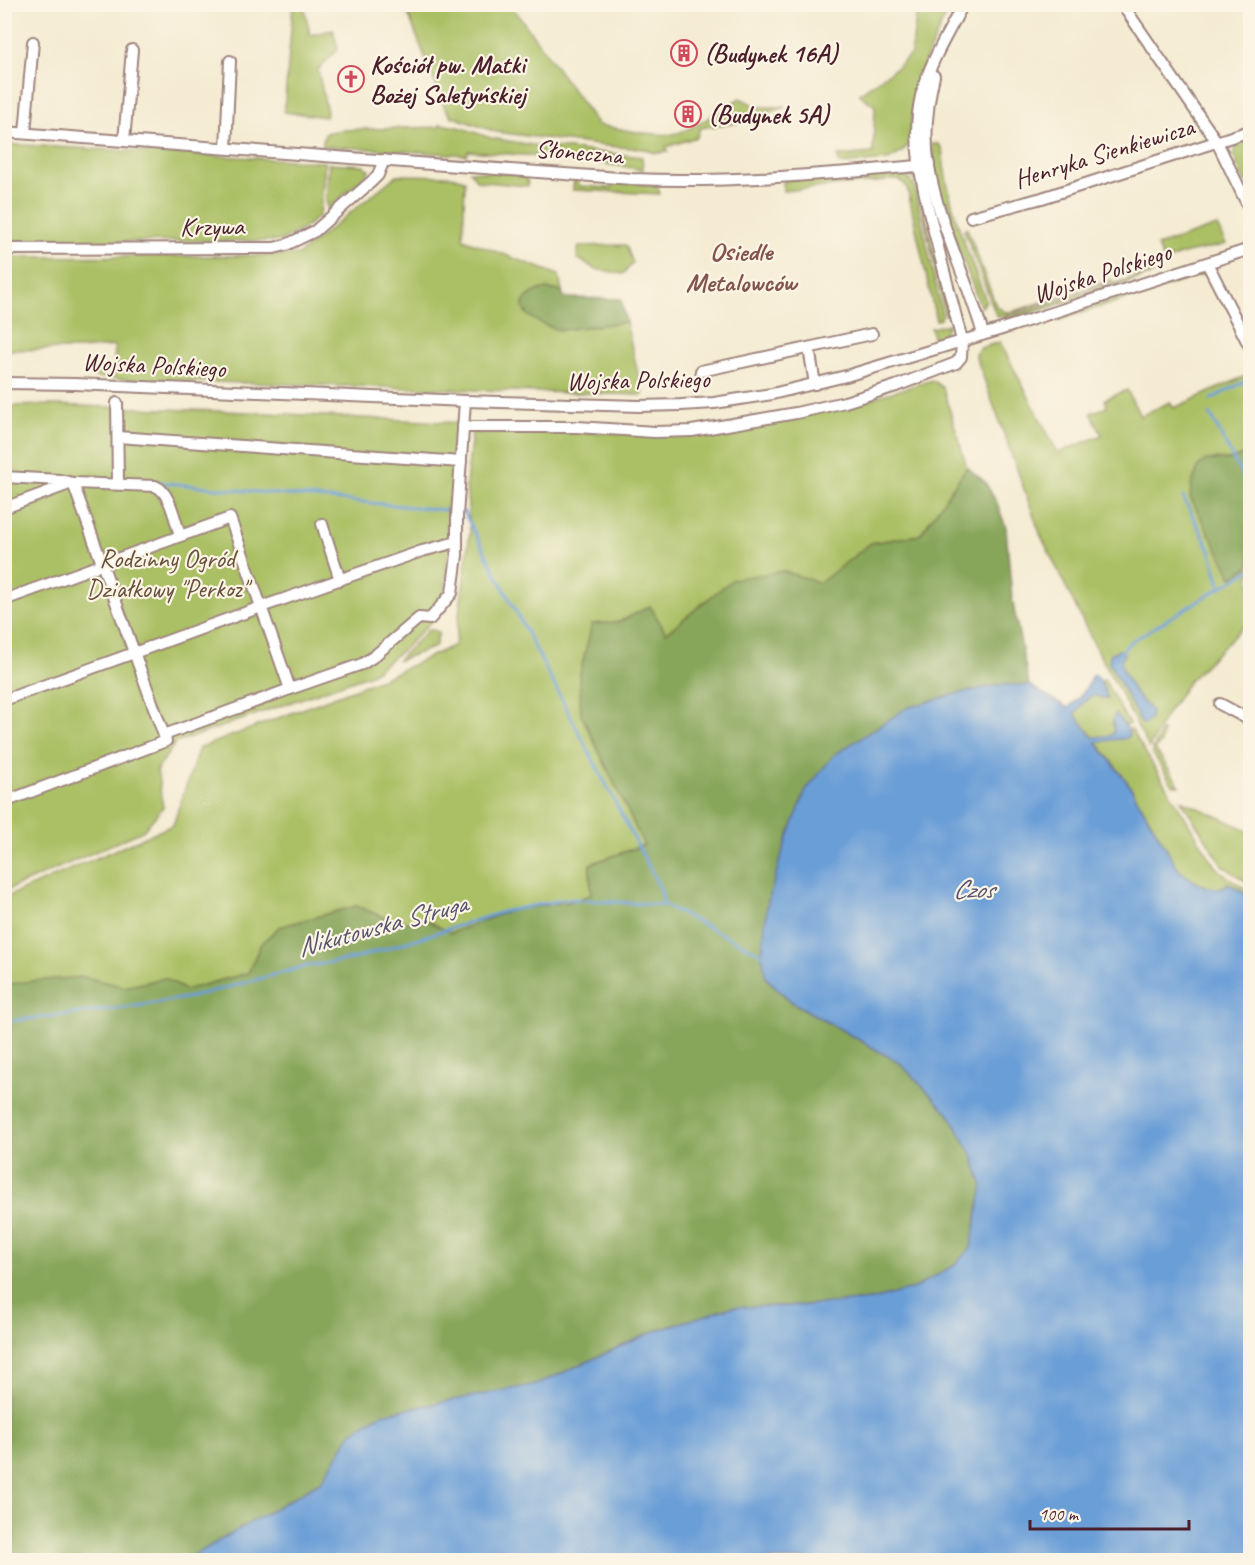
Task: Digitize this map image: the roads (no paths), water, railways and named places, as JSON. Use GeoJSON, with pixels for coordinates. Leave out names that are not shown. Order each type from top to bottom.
{"type":"FeatureCollection","features":[{"type":"Feature","properties":{"kind":"street"},"geometry":{"type":"LineString","coordinates":[[963,4],[926,78],[921,98],[918,140],[924,166],[983,334]]}},
{"type":"Feature","properties":{"kind":"street"},"geometry":{"type":"LineString","coordinates":[[1122,4],[1217,142],[1251,210]]}},
{"type":"Feature","properties":{"kind":"street"},"geometry":{"type":"LineString","coordinates":[[25,133],[33,42]]}},
{"type":"Feature","properties":{"kind":"street"},"geometry":{"type":"LineString","coordinates":[[124,141],[132,50]]}},
{"type":"Feature","properties":{"kind":"street"},"geometry":{"type":"LineString","coordinates":[[226,148],[230,61]]}},
{"type":"Feature","properties":{"kind":"street","name":"Henryka Sienkiewicza"},"geometry":{"type":"LineString","coordinates":[[971,216],[1052,195],[1251,131]]}},
{"type":"Feature","properties":{"kind":"street","name":"Słoneczna"},"geometry":{"type":"LineString","coordinates":[[4,132],[632,179],[748,180],[924,166]]}},
{"type":"Feature","properties":{"kind":"street","name":"Krzywa"},"geometry":{"type":"LineString","coordinates":[[4,249],[274,248],[286,245],[315,231],[378,174],[384,160]]}},
{"type":"Feature","properties":{"kind":"street"},"geometry":{"type":"LineString","coordinates":[[463,427],[577,427],[655,432],[692,431],[845,402],[954,365],[962,357],[962,341],[928,210],[924,166]]}},
{"type":"Feature","properties":{"kind":"street","name":"Wojska Polskiego"},"geometry":{"type":"LineString","coordinates":[[4,383],[639,406],[740,400],[815,384],[962,341],[1251,249]]}},
{"type":"Feature","properties":{"kind":"street"},"geometry":{"type":"LineString","coordinates":[[1207,263],[1251,347]]}},
{"type":"Feature","properties":{"kind":"street"},"geometry":{"type":"LineString","coordinates":[[701,371],[872,334]]}},
{"type":"Feature","properties":{"kind":"street"},"geometry":{"type":"LineString","coordinates":[[809,348],[815,384]]}},
{"type":"Feature","properties":{"kind":"street"},"geometry":{"type":"LineString","coordinates":[[164,735],[362,664],[419,618],[430,619],[452,593],[457,555],[457,511],[465,401]]}},
{"type":"Feature","properties":{"kind":"street"},"geometry":{"type":"LineString","coordinates":[[117,403],[118,484]]}},
{"type":"Feature","properties":{"kind":"street"},"geometry":{"type":"LineString","coordinates":[[118,437],[461,462]]}},
{"type":"Feature","properties":{"kind":"street"},"geometry":{"type":"LineString","coordinates":[[4,477],[60,480],[73,483],[155,486],[161,488],[166,494],[180,535]]}},
{"type":"Feature","properties":{"kind":"street"},"geometry":{"type":"LineString","coordinates":[[4,508],[73,483]]}},
{"type":"Feature","properties":{"kind":"street"},"geometry":{"type":"LineString","coordinates":[[4,802],[166,741],[73,483]]}},
{"type":"Feature","properties":{"kind":"street"},"geometry":{"type":"LineString","coordinates":[[4,600],[230,518],[290,689]]}},
{"type":"Feature","properties":{"kind":"street"},"geometry":{"type":"LineString","coordinates":[[322,524],[340,580]]}},
{"type":"Feature","properties":{"kind":"street"},"geometry":{"type":"LineString","coordinates":[[4,700],[422,551],[457,542]]}},
{"type":"Feature","properties":{"kind":"street"},"geometry":{"type":"LineString","coordinates":[[1220,704],[1251,720]]}},
{"type":"Feature","properties":{"kind":"water"},"geometry":{"type":"Polygon","coordinates":[[[1119,650],[1123,651],[1122,668],[1134,692],[1151,711],[1148,722],[1142,724],[1140,721],[1109,662],[1110,654],[1119,650]]]}},
{"type":"Feature","properties":{"kind":"water","name":"Czos"},"geometry":{"type":"Polygon","coordinates":[[[1094,675],[1099,679],[1108,699],[1092,695],[1075,714],[1093,737],[1113,734],[1113,718],[1116,714],[1127,728],[1129,735],[1127,738],[1096,742],[1128,783],[1179,870],[1207,887],[1224,887],[1228,883],[1250,896],[1250,1560],[186,1560],[322,1481],[352,1432],[381,1414],[538,1384],[655,1331],[732,1307],[793,1306],[873,1300],[915,1288],[953,1266],[971,1248],[983,1186],[973,1156],[949,1114],[900,1063],[792,1002],[766,978],[762,954],[767,905],[783,850],[806,790],[834,755],[907,708],[999,685],[1029,685],[1068,708],[1082,694],[1094,675]]]}},
{"type":"Feature","properties":{"kind":"waterway"},"geometry":{"type":"LineString","coordinates":[[1211,399],[1250,379]]}},
{"type":"Feature","properties":{"kind":"waterway"},"geometry":{"type":"LineString","coordinates":[[1210,414],[1250,491]]}},
{"type":"Feature","properties":{"kind":"waterway"},"geometry":{"type":"LineString","coordinates":[[125,479],[137,480]]}},
{"type":"Feature","properties":{"kind":"waterway"},"geometry":{"type":"LineString","coordinates":[[156,482],[454,511]]}},
{"type":"Feature","properties":{"kind":"waterway"},"geometry":{"type":"LineString","coordinates":[[1183,497],[1210,550],[1221,588]]}},
{"type":"Feature","properties":{"kind":"waterway"},"geometry":{"type":"LineString","coordinates":[[461,512],[464,512],[661,890],[664,905]]}},
{"type":"Feature","properties":{"kind":"waterway"},"geometry":{"type":"LineString","coordinates":[[1121,653],[1130,642],[1250,570]]}},
{"type":"Feature","properties":{"kind":"waterway","name":"Nikutowska Struga"},"geometry":{"type":"LineString","coordinates":[[4,1022],[124,1008],[191,997],[307,966],[353,959],[502,912],[566,899],[664,905],[762,954]]}},
{"type":"Feature","properties":{"kind":"place","name":"(Budynek 16A)"},"geometry":{"type":"Point","coordinates":[684,53]}},
{"type":"Feature","properties":{"kind":"place","name":"Kościół pw. Matki Bożej Saletyńskiej"},"geometry":{"type":"Point","coordinates":[351,79]}},
{"type":"Feature","properties":{"kind":"place","name":"(Budynek 5A)"},"geometry":{"type":"Point","coordinates":[688,114]}},
{"type":"Feature","properties":{"kind":"district","name":"Osiedle Metalowców"},"geometry":{"type":"Point","coordinates":[741,266]}},
{"type":"Feature","properties":{"kind":"park label","name":"Rodzinny Ogród Działkowy \"Perkoz\""},"geometry":{"type":"Point","coordinates":[167,573]}}]}
